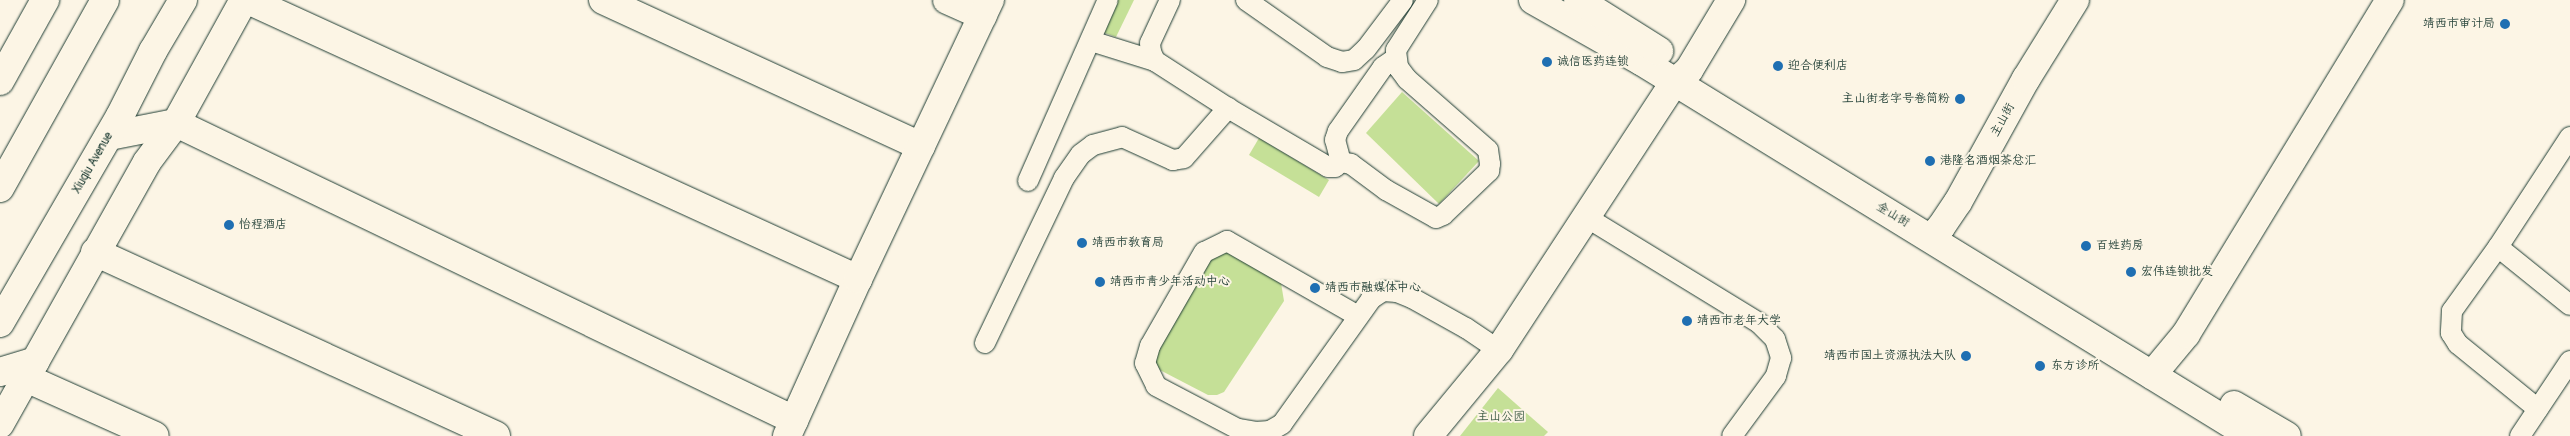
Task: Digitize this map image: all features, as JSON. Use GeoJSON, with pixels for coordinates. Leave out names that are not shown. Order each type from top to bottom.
{"type":"FeatureCollection","features":[{"type":"Feature","properties":{"kind":"street"},"geometry":{"type":"LineString","coordinates":[[0,81],[45,0]]}},
{"type":"Feature","properties":{"kind":"street"},"geometry":{"type":"LineString","coordinates":[[3,177],[105,0]]}},
{"type":"Feature","properties":{"kind":"street","name":"Xiuqiu Avenue"},"geometry":{"type":"LineString","coordinates":[[0,323],[109,136],[183,0]]}},
{"type":"Feature","properties":{"kind":"street"},"geometry":{"type":"LineString","coordinates":[[0,424],[95,252],[147,162],[176,123],[244,0]]}},
{"type":"Feature","properties":{"kind":"street"},"geometry":{"type":"LineString","coordinates":[[248,0],[858,279]]}},
{"type":"Feature","properties":{"kind":"street"},"geometry":{"type":"LineString","coordinates":[[603,0],[921,146]]}},
{"type":"Feature","properties":{"kind":"street"},"geometry":{"type":"LineString","coordinates":[[109,136],[176,123],[790,428],[986,8],[947,0]]}},
{"type":"Feature","properties":{"kind":"street","name":"金山街"},"geometry":{"type":"LineString","coordinates":[[1533,0],[1641,61],[1681,77]]}},
{"type":"Feature","properties":{"kind":"street","name":"金山街"},"geometry":{"type":"LineString","coordinates":[[1578,0],[1681,77],[1936,232],[2157,370],[2251,436]]}},
{"type":"Feature","properties":{"kind":"street"},"geometry":{"type":"LineString","coordinates":[[1428,436],[1499,350],[1731,0]]}},
{"type":"Feature","properties":{"kind":"street","name":"主山街"},"geometry":{"type":"LineString","coordinates":[[1936,232],[1958,202],[2026,79],[2075,0]]}},
{"type":"Feature","properties":{"kind":"street"},"geometry":{"type":"LineString","coordinates":[[2157,370],[2186,334],[2390,0]]}},
{"type":"Feature","properties":{"kind":"street"},"geometry":{"type":"LineString","coordinates":[[95,252],[496,436]]}},
{"type":"Feature","properties":{"kind":"street"},"geometry":{"type":"LineString","coordinates":[[0,372],[31,370],[155,436]]}},
{"type":"Feature","properties":{"kind":"street","name":"金山街"},"geometry":{"type":"LineString","coordinates":[[2157,370],[2287,436]]}},
{"type":"Feature","properties":{"kind":"lane"},"geometry":{"type":"LineString","coordinates":[[1028,180],[1108,0]]}},
{"type":"Feature","properties":{"kind":"lane"},"geometry":{"type":"LineString","coordinates":[[1155,61],[1150,43],[1170,0]]}},
{"type":"Feature","properties":{"kind":"lane"},"geometry":{"type":"LineString","coordinates":[[1246,0],[1327,57],[1342,62],[1354,60],[1366,49],[1403,0]]}},
{"type":"Feature","properties":{"kind":"lane"},"geometry":{"type":"LineString","coordinates":[[1341,162],[1351,164],[1386,190],[1436,218],[1443,215],[1489,171],[1488,150],[1407,78],[1398,67],[1396,50],[1428,0]]}},
{"type":"Feature","properties":{"kind":"lane"},"geometry":{"type":"LineString","coordinates":[[1091,41],[1155,61],[1228,108],[1328,167],[1335,167],[1341,162]]}},
{"type":"Feature","properties":{"kind":"lane"},"geometry":{"type":"LineString","coordinates":[[1341,162],[1336,145],[1338,132],[1382,67],[1396,58]]}},
{"type":"Feature","properties":{"kind":"lane"},"geometry":{"type":"LineString","coordinates":[[986,343],[1064,178],[1081,154],[1093,145],[1122,136],[1173,160],[1184,158],[1228,108]]}},
{"type":"Feature","properties":{"kind":"lane"},"geometry":{"type":"LineString","coordinates":[[2538,408],[2458,344],[2452,333],[2452,311],[2498,247],[2570,137]]}},
{"type":"Feature","properties":{"kind":"lane"},"geometry":{"type":"LineString","coordinates":[[1586,217],[1759,323],[1775,339],[1781,358],[1776,376],[1732,436]]}},
{"type":"Feature","properties":{"kind":"lane"},"geometry":{"type":"LineString","coordinates":[[1358,316],[1227,241],[1204,252],[1150,346],[1145,363],[1156,386],[1238,428],[1256,432],[1270,430],[1282,424],[1358,316],[1371,299],[1383,291],[1397,292],[1466,328],[1499,350]]}},
{"type":"Feature","properties":{"kind":"lane"},"geometry":{"type":"LineString","coordinates":[[2498,247],[2570,305]]}},
{"type":"Feature","properties":{"kind":"lane"},"geometry":{"type":"LineString","coordinates":[[2520,436],[2538,408],[2564,382],[2570,361]]}},
{"type":"Feature","properties":{"kind":"green space"},"geometry":{"type":"Polygon","coordinates":[[[1116,0],[1134,0],[1116,37],[1102,32],[1116,0]]]}},
{"type":"Feature","properties":{"kind":"green space"},"geometry":{"type":"Polygon","coordinates":[[[1402,92],[1479,161],[1439,204],[1366,133],[1402,92]]]}},
{"type":"Feature","properties":{"kind":"green space"},"geometry":{"type":"Polygon","coordinates":[[[1259,138],[1329,180],[1319,197],[1249,155],[1259,138]]]}},
{"type":"Feature","properties":{"kind":"green space"},"geometry":{"type":"Polygon","coordinates":[[[1225,250],[1281,283],[1284,301],[1224,392],[1217,395],[1208,395],[1156,368],[1152,357],[1206,258],[1225,250]]]}},
{"type":"Feature","properties":{"kind":"green space","name":"主山公园"},"geometry":{"type":"Polygon","coordinates":[[[1498,388],[1548,432],[1544,436],[1460,436],[1498,388]]]}},
{"type":"Feature","properties":{"kind":"place","name":"靖西市审计局"},"geometry":{"type":"Point","coordinates":[2505,24]}},
{"type":"Feature","properties":{"kind":"place","name":"诚信医药连锁"},"geometry":{"type":"Point","coordinates":[1547,62]}},
{"type":"Feature","properties":{"kind":"place","name":"迎合便利店"},"geometry":{"type":"Point","coordinates":[1778,66]}},
{"type":"Feature","properties":{"kind":"place","name":"主山街老字号卷筒粉"},"geometry":{"type":"Point","coordinates":[1960,99]}},
{"type":"Feature","properties":{"kind":"place","name":"港隆名酒烟茶总汇"},"geometry":{"type":"Point","coordinates":[1930,161]}},
{"type":"Feature","properties":{"kind":"place","name":"怡程酒店"},"geometry":{"type":"Point","coordinates":[229,225]}},
{"type":"Feature","properties":{"kind":"place","name":"靖西市教育局"},"geometry":{"type":"Point","coordinates":[1082,243]}},
{"type":"Feature","properties":{"kind":"place","name":"百姓药房"},"geometry":{"type":"Point","coordinates":[2086,246]}},
{"type":"Feature","properties":{"kind":"place","name":"宏伟连锁批发"},"geometry":{"type":"Point","coordinates":[2131,272]}},
{"type":"Feature","properties":{"kind":"place","name":"靖西市青少年活动中心"},"geometry":{"type":"Point","coordinates":[1100,282]}},
{"type":"Feature","properties":{"kind":"place","name":"靖西市融媒体中心"},"geometry":{"type":"Point","coordinates":[1315,288]}},
{"type":"Feature","properties":{"kind":"place","name":"靖西市老年大学"},"geometry":{"type":"Point","coordinates":[1687,321]}},
{"type":"Feature","properties":{"kind":"place","name":"靖西市国土资源执法大队"},"geometry":{"type":"Point","coordinates":[1966,356]}},
{"type":"Feature","properties":{"kind":"place","name":"东方诊所"},"geometry":{"type":"Point","coordinates":[2040,366]}}]}
